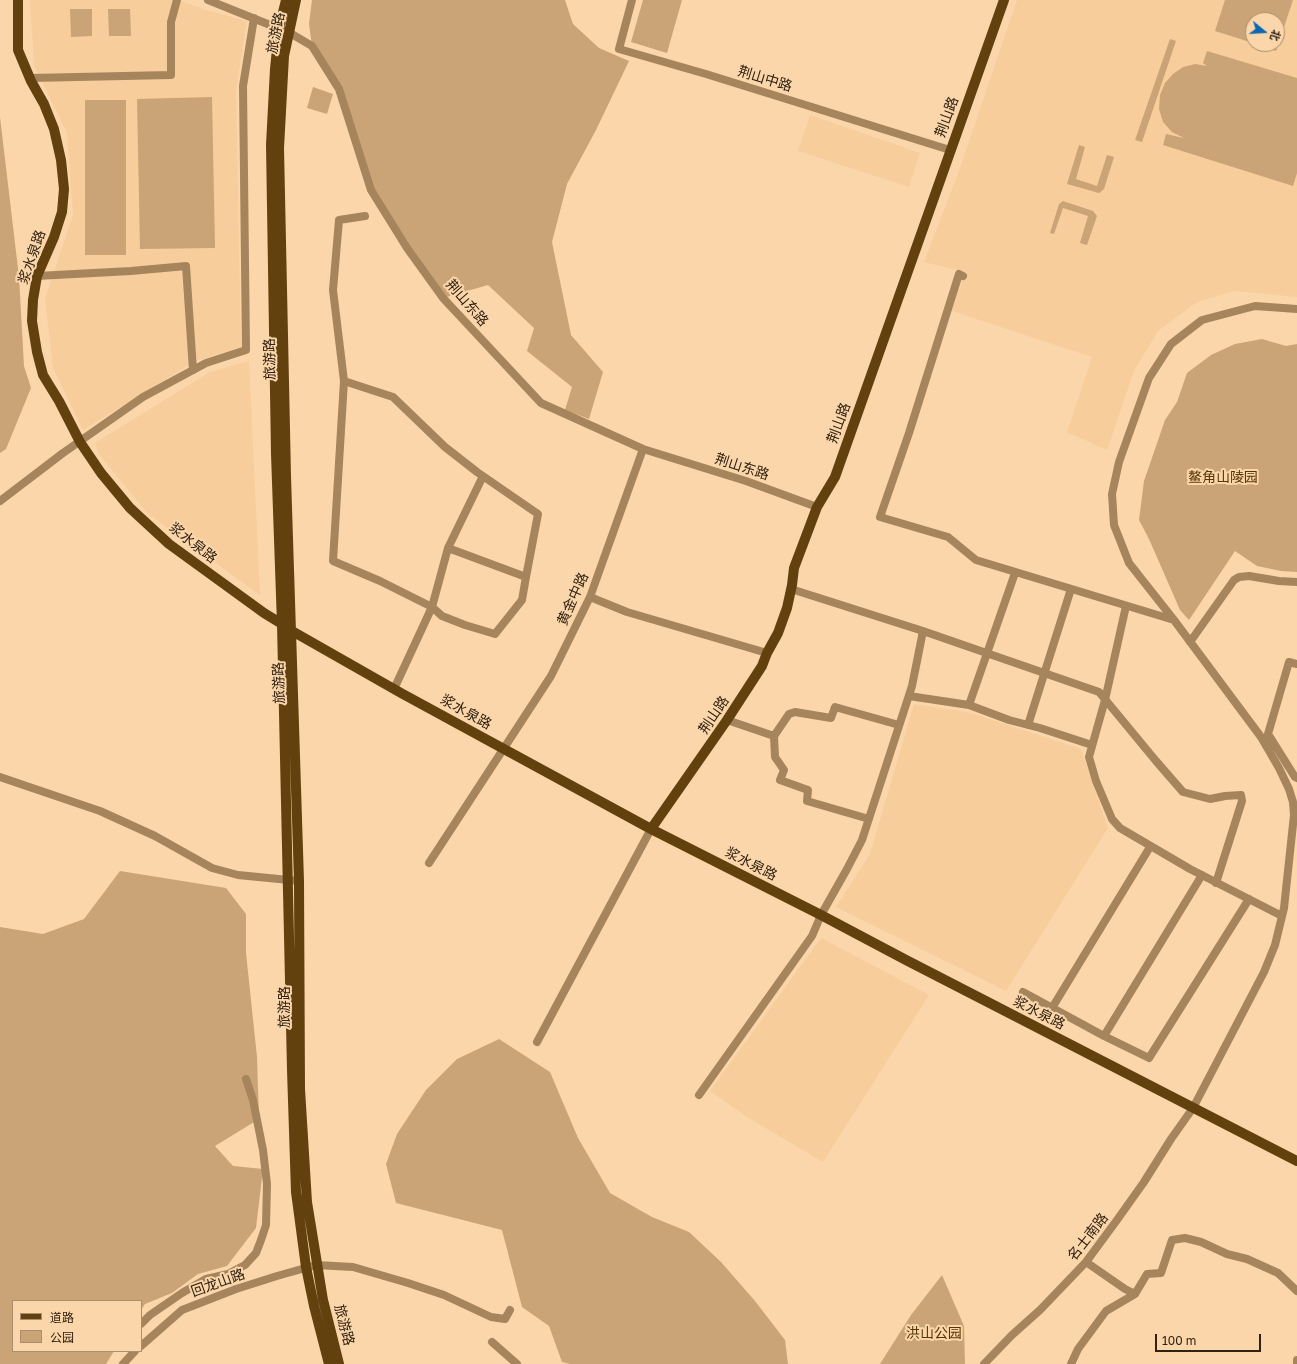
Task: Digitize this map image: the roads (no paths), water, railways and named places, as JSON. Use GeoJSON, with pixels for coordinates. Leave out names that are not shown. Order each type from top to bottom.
{"type":"FeatureCollection","features":[{"type":"Feature","properties":{"kind":"main road","name":"浆水泉路"},"geometry":{"type":"LineString","coordinates":[[18,0],[18,50],[30,78],[44,104],[54,129],[61,160],[64,189],[62,212],[54,237],[37,276],[33,300],[32,321],[37,352],[43,375],[59,401],[80,442],[101,473],[130,508],[169,544],[264,613],[292,631],[394,689],[652,829],[1297,1161]]}},
{"type":"Feature","properties":{"kind":"main road","name":"旅游路"},"geometry":{"type":"LineString","coordinates":[[286,0],[279,29],[275,69],[271,145],[276,446],[282,624],[296,1192],[311,1266],[323,1300],[339,1364]]}},
{"type":"Feature","properties":{"kind":"main road","name":"旅游路"},"geometry":{"type":"LineString","coordinates":[[296,0],[284,56],[279,148],[286,468],[299,881],[300,1089],[314,1306],[329,1364]]}},
{"type":"Feature","properties":{"kind":"main road","name":"荆山路"},"geometry":{"type":"LineString","coordinates":[[652,829],[762,666],[780,627],[787,608],[794,568],[817,507],[835,477],[1004,0]]}},
{"type":"Feature","properties":{"kind":"street"},"geometry":{"type":"LineString","coordinates":[[30,78],[171,75],[171,22],[177,0]]}},
{"type":"Feature","properties":{"kind":"street","name":"荆山东路"},"geometry":{"type":"LineString","coordinates":[[208,0],[290,33],[312,46],[339,89],[371,190],[407,248],[444,298],[540,403],[643,449],[746,481],[817,507]]}},
{"type":"Feature","properties":{"kind":"street","name":"荆山中路"},"geometry":{"type":"LineString","coordinates":[[632,0],[620,49],[706,74],[950,150]]}},
{"type":"Feature","properties":{"kind":"street"},"geometry":{"type":"LineString","coordinates":[[0,502],[63,453],[143,397],[206,363],[246,350],[243,86],[254,18]]}},
{"type":"Feature","properties":{"kind":"street"},"geometry":{"type":"LineString","coordinates":[[344,381],[393,397],[444,447],[538,514],[522,600],[495,634],[442,616],[432,607],[380,581],[333,561],[344,381],[333,290],[339,220],[365,216]]}},
{"type":"Feature","properties":{"kind":"street"},"geometry":{"type":"LineString","coordinates":[[37,276],[131,271],[186,266],[193,370]]}},
{"type":"Feature","properties":{"kind":"street"},"geometry":{"type":"LineString","coordinates":[[963,276],[959,274],[910,433],[880,518],[948,538],[976,560],[1174,620]]}},
{"type":"Feature","properties":{"kind":"street","name":"名士南路"},"geometry":{"type":"LineString","coordinates":[[984,1364],[1012,1335],[1040,1310],[1086,1262],[1144,1182],[1171,1139],[1193,1108],[1264,972],[1275,945],[1284,908],[1295,813],[1289,789],[1261,737],[1174,620],[1129,563],[1114,525],[1112,494],[1119,462],[1149,378],[1171,344],[1202,320],[1255,306],[1297,309]]}},
{"type":"Feature","properties":{"kind":"street","name":"黄金中路"},"geometry":{"type":"LineString","coordinates":[[429,863],[551,676],[590,597],[643,449]]}},
{"type":"Feature","properties":{"kind":"street"},"geometry":{"type":"LineString","coordinates":[[394,689],[432,607],[448,548],[483,476]]}},
{"type":"Feature","properties":{"kind":"street"},"geometry":{"type":"LineString","coordinates":[[448,548],[526,577]]}},
{"type":"Feature","properties":{"kind":"street"},"geometry":{"type":"LineString","coordinates":[[969,705],[1015,573]]}},
{"type":"Feature","properties":{"kind":"street"},"geometry":{"type":"LineString","coordinates":[[1190,642],[1234,580],[1239,577],[1249,576],[1279,581],[1297,582]]}},
{"type":"Feature","properties":{"kind":"street"},"geometry":{"type":"LineString","coordinates":[[791,589],[923,631],[1099,692],[1183,792],[1210,800],[1225,796],[1241,795],[1242,801],[1216,883]]}},
{"type":"Feature","properties":{"kind":"street"},"geometry":{"type":"LineString","coordinates":[[1028,725],[1072,589]]}},
{"type":"Feature","properties":{"kind":"street"},"geometry":{"type":"LineString","coordinates":[[590,597],[627,612],[767,653]]}},
{"type":"Feature","properties":{"kind":"street"},"geometry":{"type":"LineString","coordinates":[[1126,606],[1105,700],[1089,757],[1096,781],[1112,819],[1120,828],[1150,847],[1216,883],[1282,916]]}},
{"type":"Feature","properties":{"kind":"street"},"geometry":{"type":"LineString","coordinates":[[699,1095],[812,936],[821,915],[862,840],[909,696],[923,631]]}},
{"type":"Feature","properties":{"kind":"street"},"geometry":{"type":"LineString","coordinates":[[1297,664],[1289,662],[1268,734],[1297,778]]}},
{"type":"Feature","properties":{"kind":"street"},"geometry":{"type":"LineString","coordinates":[[909,696],[969,705],[1009,720],[1092,745]]}},
{"type":"Feature","properties":{"kind":"street"},"geometry":{"type":"LineString","coordinates":[[869,819],[807,801],[808,790],[780,780],[784,770],[775,757],[774,736],[789,714],[795,712],[831,718],[835,707],[899,725]]}},
{"type":"Feature","properties":{"kind":"street"},"geometry":{"type":"LineString","coordinates":[[727,720],[774,736]]}},
{"type":"Feature","properties":{"kind":"street"},"geometry":{"type":"LineString","coordinates":[[0,777],[100,811],[155,836],[212,868],[238,875],[299,881]]}},
{"type":"Feature","properties":{"kind":"street"},"geometry":{"type":"LineString","coordinates":[[537,1042],[652,829]]}},
{"type":"Feature","properties":{"kind":"street"},"geometry":{"type":"LineString","coordinates":[[1052,1008],[1150,847]]}},
{"type":"Feature","properties":{"kind":"street"},"geometry":{"type":"LineString","coordinates":[[1104,1036],[1202,875]]}},
{"type":"Feature","properties":{"kind":"street"},"geometry":{"type":"LineString","coordinates":[[1023,992],[1104,1036],[1149,1058],[1249,899]]}},
{"type":"Feature","properties":{"kind":"street"},"geometry":{"type":"LineString","coordinates":[[142,1323],[150,1315],[182,1293],[206,1279],[228,1274],[245,1265],[256,1253],[266,1225],[267,1184],[263,1150],[253,1100],[246,1079]]}},
{"type":"Feature","properties":{"kind":"street"},"geometry":{"type":"LineString","coordinates":[[1071,1364],[1078,1349],[1106,1311],[1135,1294],[1147,1274],[1161,1274],[1172,1240],[1185,1238],[1201,1242],[1227,1254],[1247,1259],[1278,1273],[1297,1291]]}},
{"type":"Feature","properties":{"kind":"street"},"geometry":{"type":"LineString","coordinates":[[1086,1262],[1124,1290],[1135,1294]]}},
{"type":"Feature","properties":{"kind":"street"},"geometry":{"type":"LineString","coordinates":[[311,1266],[353,1267],[444,1294],[491,1317],[505,1319],[510,1310]]}},
{"type":"Feature","properties":{"kind":"street","name":"回龙山路"},"geometry":{"type":"LineString","coordinates":[[142,1345],[182,1310],[236,1289],[311,1266]]}},
{"type":"Feature","properties":{"kind":"street"},"geometry":{"type":"LineString","coordinates":[[492,1342],[517,1364]]}},
{"type":"Feature","properties":{"kind":"park label","name":"鳌角山陵园"},"geometry":{"type":"Point","coordinates":[1223,478]}},
{"type":"Feature","properties":{"kind":"park label","name":"洪山公园"},"geometry":{"type":"Point","coordinates":[934,1334]}}]}
